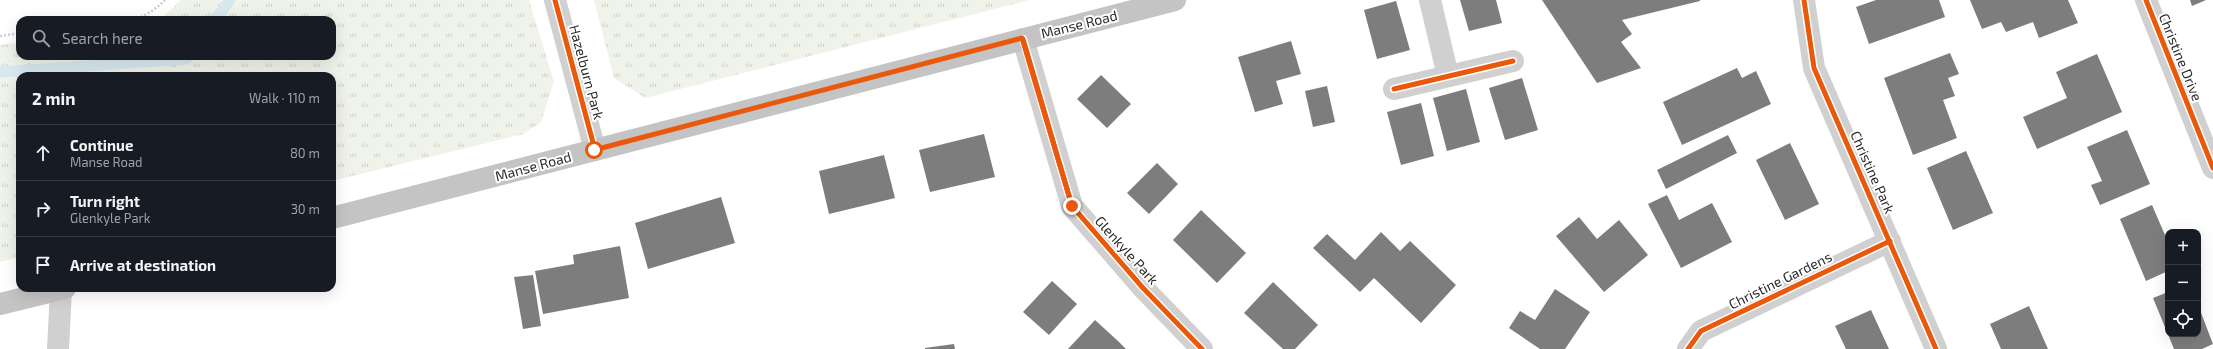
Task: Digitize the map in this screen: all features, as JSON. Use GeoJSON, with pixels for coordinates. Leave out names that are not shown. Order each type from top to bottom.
{"type":"FeatureCollection","features":[{"type":"Feature","properties":{"kind":"main road","name":"Manse Road"},"geometry":{"type":"LineString","coordinates":[[336,217],[1022,38],[1175,0]]}},
{"type":"Feature","properties":{"kind":"main road"},"geometry":{"type":"LineString","coordinates":[[0,304],[47,292]]}},
{"type":"Feature","properties":{"kind":"street","name":"Hazelburn Park"},"geometry":{"type":"LineString","coordinates":[[555,0],[594,150]]}},
{"type":"Feature","properties":{"kind":"street"},"geometry":{"type":"LineString","coordinates":[[1430,0],[1448,76]]}},
{"type":"Feature","properties":{"kind":"street","name":"Christine Park"},"geometry":{"type":"LineString","coordinates":[[1804,0],[1814,68],[1936,349]]}},
{"type":"Feature","properties":{"kind":"street","name":"Christine Drive"},"geometry":{"type":"LineString","coordinates":[[2146,0],[2213,168]]}},
{"type":"Feature","properties":{"kind":"street","name":"Glenkyle Park"},"geometry":{"type":"LineString","coordinates":[[1022,38],[1072,206],[1143,288],[1202,349]]}},
{"type":"Feature","properties":{"kind":"street"},"geometry":{"type":"LineString","coordinates":[[1394,89],[1513,61]]}},
{"type":"Feature","properties":{"kind":"street","name":"Christine Gardens"},"geometry":{"type":"LineString","coordinates":[[1688,349],[1701,331],[1890,241]]}},
{"type":"Feature","properties":{"kind":"street"},"geometry":{"type":"LineString","coordinates":[[58,349],[63,292]]}},
{"type":"Feature","properties":{"kind":"path"},"geometry":{"type":"LineString","coordinates":[[141,16],[154,10],[165,0]]}},
{"type":"Feature","properties":{"kind":"path"},"geometry":{"type":"LineString","coordinates":[[0,36],[16,34]]}},
{"type":"Feature","properties":{"kind":"green space"},"geometry":{"type":"Polygon","coordinates":[[[181,0],[529,0],[554,82],[541,122],[523,134],[336,180],[336,72],[16,72],[16,258],[0,262],[0,45],[16,43],[16,60],[336,60],[336,16],[164,16],[181,0]]]}},
{"type":"Feature","properties":{"kind":"green space"},"geometry":{"type":"Polygon","coordinates":[[[594,0],[1030,0],[645,98],[614,78],[594,0]]]}},
{"type":"Feature","properties":{"kind":"building"},"geometry":{"type":"Polygon","coordinates":[[[1460,0],[1496,0],[1502,23],[1469,31],[1460,0]]]}},
{"type":"Feature","properties":{"kind":"building"},"geometry":{"type":"Polygon","coordinates":[[[1542,0],[1700,1],[1622,20],[1632,34],[1621,42],[1641,68],[1597,83],[1542,0]]]}},
{"type":"Feature","properties":{"kind":"building"},"geometry":{"type":"Polygon","coordinates":[[[1876,0],[1939,0],[1945,17],[1869,44],[1856,7],[1876,0]]]}},
{"type":"Feature","properties":{"kind":"building"},"geometry":{"type":"Polygon","coordinates":[[[1970,0],[2068,0],[2078,23],[2039,38],[2033,22],[2006,32],[2001,22],[1982,29],[1970,0]]]}},
{"type":"Feature","properties":{"kind":"building"},"geometry":{"type":"Polygon","coordinates":[[[2190,0],[2206,0],[2192,6],[2190,0]]]}},
{"type":"Feature","properties":{"kind":"building"},"geometry":{"type":"Polygon","coordinates":[[[1396,1],[1410,50],[1377,59],[1364,10],[1396,1]]]}},
{"type":"Feature","properties":{"kind":"building"},"geometry":{"type":"Polygon","coordinates":[[[1291,41],[1301,74],[1276,81],[1283,104],[1255,112],[1238,57],[1291,41]]]}},
{"type":"Feature","properties":{"kind":"building"},"geometry":{"type":"Polygon","coordinates":[[[1950,53],[1959,74],[1948,78],[1955,96],[1943,100],[1957,138],[1913,155],[1884,78],[1950,53]]]}},
{"type":"Feature","properties":{"kind":"building"},"geometry":{"type":"Polygon","coordinates":[[[2097,54],[2122,112],[2037,149],[2023,117],[2067,98],[2056,72],[2097,54]]]}},
{"type":"Feature","properties":{"kind":"building"},"geometry":{"type":"Polygon","coordinates":[[[1737,68],[1742,78],[1756,71],[1771,104],[1682,145],[1663,102],[1737,68]]]}},
{"type":"Feature","properties":{"kind":"building"},"geometry":{"type":"Polygon","coordinates":[[[1101,75],[1131,104],[1107,128],[1077,99],[1101,75]]]}},
{"type":"Feature","properties":{"kind":"building"},"geometry":{"type":"Polygon","coordinates":[[[1522,78],[1538,130],[1505,140],[1489,88],[1522,78]]]}},
{"type":"Feature","properties":{"kind":"building"},"geometry":{"type":"Polygon","coordinates":[[[1327,86],[1335,122],[1313,127],[1305,91],[1327,86]]]}},
{"type":"Feature","properties":{"kind":"building"},"geometry":{"type":"Polygon","coordinates":[[[1466,89],[1480,142],[1447,151],[1433,98],[1466,89]]]}},
{"type":"Feature","properties":{"kind":"building"},"geometry":{"type":"Polygon","coordinates":[[[1421,103],[1434,156],[1401,165],[1387,112],[1421,103]]]}},
{"type":"Feature","properties":{"kind":"building"},"geometry":{"type":"Polygon","coordinates":[[[2127,130],[2150,184],[2100,205],[2091,185],[2102,181],[2087,147],[2127,130]]]}},
{"type":"Feature","properties":{"kind":"building"},"geometry":{"type":"Polygon","coordinates":[[[984,134],[995,177],[930,192],[919,150],[984,134]]]}},
{"type":"Feature","properties":{"kind":"building"},"geometry":{"type":"Polygon","coordinates":[[[1728,135],[1737,153],[1666,189],[1657,170],[1728,135]]]}},
{"type":"Feature","properties":{"kind":"building"},"geometry":{"type":"Polygon","coordinates":[[[1790,143],[1819,204],[1785,220],[1756,160],[1790,143]]]}},
{"type":"Feature","properties":{"kind":"building"},"geometry":{"type":"Polygon","coordinates":[[[1966,151],[1993,213],[1953,230],[1927,168],[1966,151]]]}},
{"type":"Feature","properties":{"kind":"building"},"geometry":{"type":"Polygon","coordinates":[[[884,155],[895,198],[829,214],[819,171],[884,155]]]}},
{"type":"Feature","properties":{"kind":"building"},"geometry":{"type":"Polygon","coordinates":[[[1157,163],[1178,184],[1149,214],[1127,193],[1157,163]]]}},
{"type":"Feature","properties":{"kind":"building"},"geometry":{"type":"Polygon","coordinates":[[[1667,195],[1679,220],[1712,203],[1732,242],[1681,268],[1648,204],[1667,195]]]}},
{"type":"Feature","properties":{"kind":"building"},"geometry":{"type":"Polygon","coordinates":[[[721,197],[735,243],[648,269],[635,223],[721,197]]]}},
{"type":"Feature","properties":{"kind":"building"},"geometry":{"type":"Polygon","coordinates":[[[2152,205],[2165,235],[2165,272],[2146,281],[2120,219],[2152,205]]]}},
{"type":"Feature","properties":{"kind":"building"},"geometry":{"type":"Polygon","coordinates":[[[1201,210],[1246,253],[1217,283],[1173,240],[1201,210]]]}},
{"type":"Feature","properties":{"kind":"building"},"geometry":{"type":"Polygon","coordinates":[[[1579,217],[1597,239],[1619,220],[1648,255],[1604,292],[1556,236],[1579,217]]]}},
{"type":"Feature","properties":{"kind":"building"},"geometry":{"type":"Polygon","coordinates":[[[1381,232],[1400,251],[1410,241],[1456,285],[1421,323],[1374,278],[1360,292],[1313,248],[1327,234],[1355,260],[1381,232]]]}},
{"type":"Feature","properties":{"kind":"building"},"geometry":{"type":"Polygon","coordinates":[[[620,246],[629,298],[543,314],[535,271],[574,264],[573,255],[620,246]]]}},
{"type":"Feature","properties":{"kind":"building"},"geometry":{"type":"Polygon","coordinates":[[[533,275],[541,326],[523,329],[514,277],[533,275]]]}},
{"type":"Feature","properties":{"kind":"building"},"geometry":{"type":"Polygon","coordinates":[[[1052,281],[1077,304],[1049,335],[1023,312],[1052,281]]]}},
{"type":"Feature","properties":{"kind":"building"},"geometry":{"type":"Polygon","coordinates":[[[1273,282],[1318,325],[1295,349],[1283,349],[1244,313],[1273,282]]]}},
{"type":"Feature","properties":{"kind":"building"},"geometry":{"type":"Polygon","coordinates":[[[1555,289],[1590,312],[1565,349],[1540,349],[1509,328],[1520,311],[1535,320],[1555,289]]]}},
{"type":"Feature","properties":{"kind":"building"},"geometry":{"type":"Polygon","coordinates":[[[2165,293],[2165,327],[2153,298],[2165,293]]]}},
{"type":"Feature","properties":{"kind":"building"},"geometry":{"type":"Polygon","coordinates":[[[2029,306],[2048,349],[2001,349],[1990,324],[2029,306]]]}},
{"type":"Feature","properties":{"kind":"building"},"geometry":{"type":"Polygon","coordinates":[[[1871,310],[1889,349],[1846,349],[1835,326],[1871,310]]]}},
{"type":"Feature","properties":{"kind":"building"},"geometry":{"type":"Polygon","coordinates":[[[2201,313],[2213,344],[2202,349],[2174,349],[2169,337],[2201,337],[2201,313]]]}},
{"type":"Feature","properties":{"kind":"building"},"geometry":{"type":"Polygon","coordinates":[[[1095,320],[1118,341],[1126,349],[1068,349],[1095,320]]]}},
{"type":"Feature","properties":{"kind":"building"},"geometry":{"type":"Polygon","coordinates":[[[954,344],[955,349],[925,349],[925,348],[954,344]]]}},
{"type":"Feature","properties":{"kind":"waterway"},"geometry":{"type":"LineString","coordinates":[[218,16],[230,0]]}},
{"type":"Feature","properties":{"kind":"waterway"},"geometry":{"type":"LineString","coordinates":[[0,72],[173,60]]}},
{"type":"Feature","properties":{"kind":"cycle path"},"geometry":{"type":"LineString","coordinates":[[555,0],[595,150]]}},
{"type":"Feature","properties":{"kind":"cycle path"},"geometry":{"type":"LineString","coordinates":[[1804,0],[1814,68],[1936,349]]}},
{"type":"Feature","properties":{"kind":"cycle path"},"geometry":{"type":"LineString","coordinates":[[2146,0],[2213,168]]}},
{"type":"Feature","properties":{"kind":"cycle path"},"geometry":{"type":"LineString","coordinates":[[1023,39],[1072,206],[1143,288],[1202,349]]}},
{"type":"Feature","properties":{"kind":"cycle path"},"geometry":{"type":"LineString","coordinates":[[1394,89],[1513,61]]}},
{"type":"Feature","properties":{"kind":"cycle path"},"geometry":{"type":"LineString","coordinates":[[1688,349],[1701,331],[1890,241]]}},
{"type":"Feature","properties":{"kind":"route"},"geometry":{"type":"LineString","coordinates":[[594,150],[1022,38],[1072,206]]}}]}
